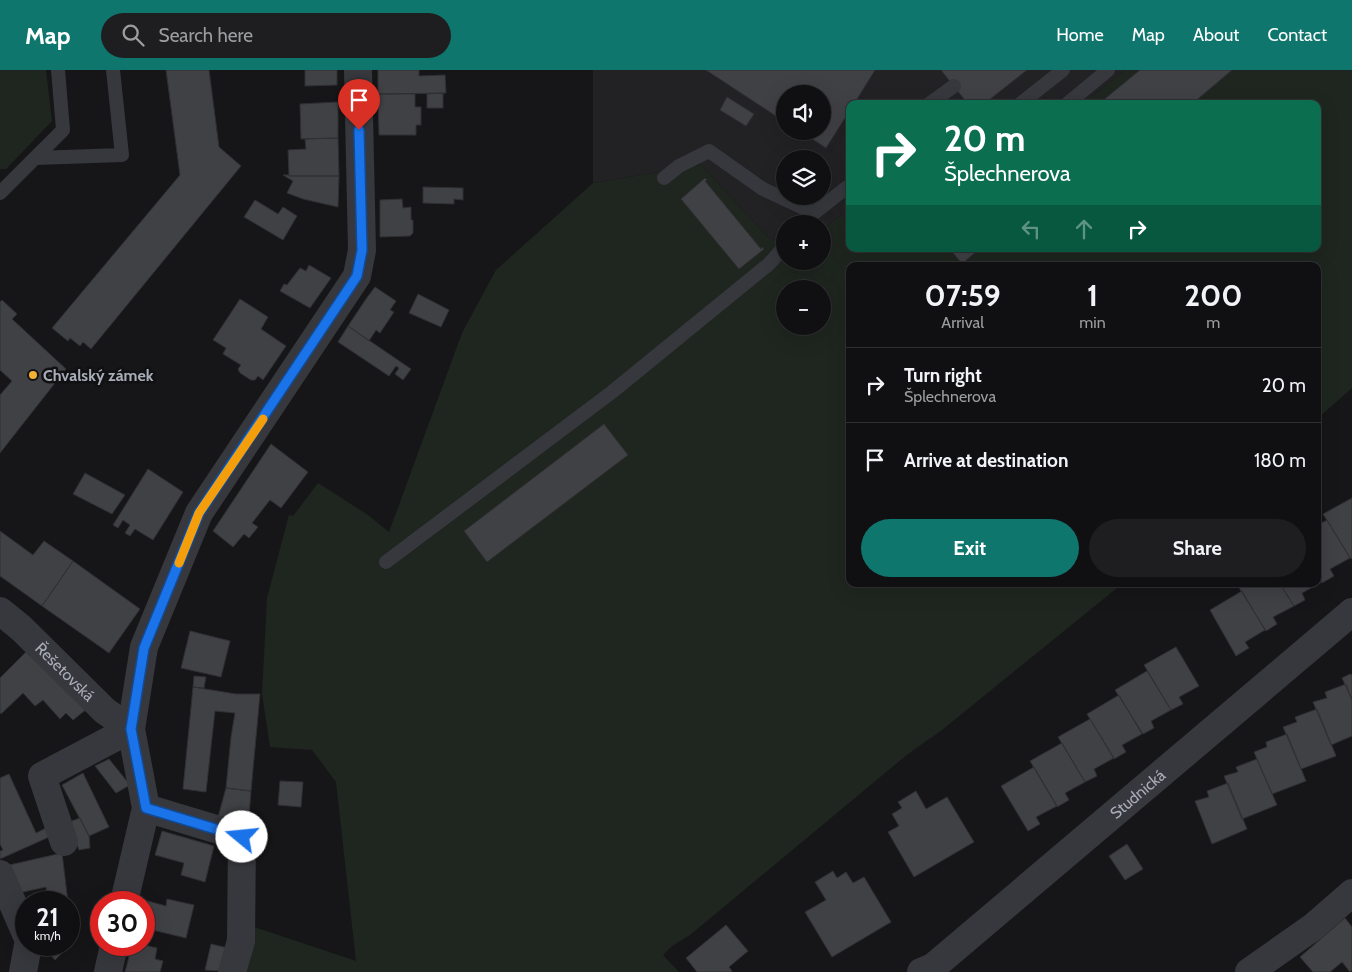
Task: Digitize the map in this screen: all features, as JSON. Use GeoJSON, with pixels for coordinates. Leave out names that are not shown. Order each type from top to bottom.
{"type":"FeatureCollection","features":[{"type":"Feature","properties":{"kind":"street"},"geometry":{"type":"LineString","coordinates":[[127,891],[146,808],[131,729],[144,648],[199,513],[357,276],[362,250],[358,70]]}},
{"type":"Feature","properties":{"kind":"street","name":"Řešetovská"},"geometry":{"type":"LineString","coordinates":[[0,611],[21,628],[105,711],[131,729]]}},
{"type":"Feature","properties":{"kind":"street","name":"Studnická"},"geometry":{"type":"LineString","coordinates":[[921,972],[933,966],[1352,612]]}},
{"type":"Feature","properties":{"kind":"street"},"geometry":{"type":"LineString","coordinates":[[64,842],[42,776],[131,729]]}},
{"type":"Feature","properties":{"kind":"street"},"geometry":{"type":"LineString","coordinates":[[146,808],[242,837],[241,941],[232,972]]}},
{"type":"Feature","properties":{"kind":"street"},"geometry":{"type":"LineString","coordinates":[[0,874],[15,909]]}},
{"type":"Feature","properties":{"kind":"street"},"geometry":{"type":"LineString","coordinates":[[1249,972],[1313,928],[1352,893]]}},
{"type":"Feature","properties":{"kind":"street"},"geometry":{"type":"LineString","coordinates":[[23,972],[26,956]]}},
{"type":"Feature","properties":{"kind":"street"},"geometry":{"type":"LineString","coordinates":[[108,972],[112,956]]}},
{"type":"Feature","properties":{"kind":"lane"},"geometry":{"type":"LineString","coordinates":[[0,193],[63,130],[58,70]]}},
{"type":"Feature","properties":{"kind":"lane"},"geometry":{"type":"LineString","coordinates":[[35,158],[122,155],[113,70]]}},
{"type":"Feature","properties":{"kind":"lane"},"geometry":{"type":"LineString","coordinates":[[1025,100],[1063,70]]}},
{"type":"Feature","properties":{"kind":"lane"},"geometry":{"type":"LineString","coordinates":[[1072,100],[1108,70]]}},
{"type":"Feature","properties":{"kind":"lane"},"geometry":{"type":"LineString","coordinates":[[935,100],[954,86]]}},
{"type":"Feature","properties":{"kind":"lane"},"geometry":{"type":"LineString","coordinates":[[664,178],[679,166],[709,151],[763,188],[814,212]]}},
{"type":"Feature","properties":{"kind":"lane"},"geometry":{"type":"LineString","coordinates":[[812,215],[846,190]]}},
{"type":"Feature","properties":{"kind":"lane"},"geometry":{"type":"LineString","coordinates":[[386,562],[612,392],[769,264],[776,256]]}},
{"type":"Feature","properties":{"kind":"shaded area"},"geometry":{"type":"Polygon","coordinates":[[[0,70],[46,70],[52,121],[6,169],[0,169],[0,70]]]}},
{"type":"Feature","properties":{"kind":"shaded area"},"geometry":{"type":"Polygon","coordinates":[[[593,70],[1125,70],[1088,100],[846,100],[846,219],[841,215],[831,223],[831,215],[776,215],[776,240],[769,238],[701,165],[593,183],[593,70]]]}},
{"type":"Feature","properties":{"kind":"shaded area"},"geometry":{"type":"Polygon","coordinates":[[[1125,70],[1140,70],[1104,100],[1088,100],[1125,70]]]}},
{"type":"Feature","properties":{"kind":"shaded area"},"geometry":{"type":"Polygon","coordinates":[[[1232,70],[1352,70],[1352,388],[1321,415],[1321,262],[964,262],[976,252],[1321,252],[1321,100],[1197,100],[1232,70]]]}},
{"type":"Feature","properties":{"kind":"shaded area"},"geometry":{"type":"Polygon","coordinates":[[[701,165],[769,238],[776,240],[776,270],[831,270],[831,223],[841,215],[846,219],[846,252],[952,252],[960,262],[846,262],[846,587],[1118,587],[942,730],[908,754],[690,935],[672,946],[663,955],[679,972],[241,972],[251,926],[356,961],[336,782],[312,750],[270,747],[262,694],[267,598],[289,515],[293,516],[318,483],[368,515],[389,532],[462,333],[496,270],[593,183],[701,165]],[[705,178],[681,199],[739,268],[763,249],[761,249],[705,181],[705,178]],[[604,424],[464,531],[487,562],[627,455],[604,424]]]}},
{"type":"Feature","properties":{"kind":"building"},"geometry":{"type":"Polygon","coordinates":[[[166,70],[209,70],[219,147],[241,166],[91,349],[83,342],[80,346],[70,338],[68,341],[52,328],[180,175],[166,70]]]}},
{"type":"Feature","properties":{"kind":"building"},"geometry":{"type":"Polygon","coordinates":[[[305,70],[337,70],[337,85],[305,86],[305,70]]]}},
{"type":"Feature","properties":{"kind":"building"},"geometry":{"type":"Polygon","coordinates":[[[378,70],[419,70],[419,76],[445,75],[446,93],[378,94],[378,70]]]}},
{"type":"Feature","properties":{"kind":"building"},"geometry":{"type":"Polygon","coordinates":[[[706,70],[875,70],[856,100],[846,100],[846,116],[826,148],[814,140],[831,140],[831,85],[776,85],[776,116],[706,70]]]}},
{"type":"Feature","properties":{"kind":"building"},"geometry":{"type":"Polygon","coordinates":[[[941,70],[1027,70],[989,100],[965,100],[941,70]]]}},
{"type":"Feature","properties":{"kind":"building"},"geometry":{"type":"Polygon","coordinates":[[[1140,70],[1232,70],[1197,100],[1103,100],[1140,70]]]}},
{"type":"Feature","properties":{"kind":"building"},"geometry":{"type":"Polygon","coordinates":[[[443,93],[443,108],[427,108],[427,94],[443,93]]]}},
{"type":"Feature","properties":{"kind":"building"},"geometry":{"type":"Polygon","coordinates":[[[378,94],[415,94],[415,107],[421,107],[421,125],[416,125],[416,135],[379,135],[378,94]]]}},
{"type":"Feature","properties":{"kind":"building"},"geometry":{"type":"Polygon","coordinates":[[[727,97],[754,114],[746,126],[720,110],[727,97]]]}},
{"type":"Feature","properties":{"kind":"building"},"geometry":{"type":"Polygon","coordinates":[[[338,102],[338,138],[301,139],[300,104],[338,102]]]}},
{"type":"Feature","properties":{"kind":"building"},"geometry":{"type":"Polygon","coordinates":[[[338,138],[339,176],[289,176],[288,150],[306,149],[305,139],[338,138]]]}},
{"type":"Feature","properties":{"kind":"building"},"geometry":{"type":"Polygon","coordinates":[[[283,175],[339,176],[338,207],[303,199],[287,193],[293,181],[283,175]]]}},
{"type":"Feature","properties":{"kind":"building"},"geometry":{"type":"Polygon","coordinates":[[[705,178],[707,180],[705,181],[761,249],[762,247],[764,249],[739,269],[681,199],[705,178]]]}},
{"type":"Feature","properties":{"kind":"building"},"geometry":{"type":"Polygon","coordinates":[[[423,187],[463,188],[463,200],[454,199],[454,204],[423,203],[423,187]]]}},
{"type":"Feature","properties":{"kind":"building"},"geometry":{"type":"Polygon","coordinates":[[[402,199],[403,208],[411,207],[413,233],[410,236],[380,237],[380,200],[402,199]]]}},
{"type":"Feature","properties":{"kind":"building"},"geometry":{"type":"Polygon","coordinates":[[[255,200],[278,214],[283,207],[297,216],[283,240],[244,217],[255,200]]]}},
{"type":"Feature","properties":{"kind":"building"},"geometry":{"type":"Polygon","coordinates":[[[952,252],[976,252],[964,262],[960,262],[952,252]]]}},
{"type":"Feature","properties":{"kind":"building"},"geometry":{"type":"Polygon","coordinates":[[[309,265],[331,278],[310,308],[280,291],[284,284],[287,285],[300,268],[306,271],[309,265]]]}},
{"type":"Feature","properties":{"kind":"building"},"geometry":{"type":"Polygon","coordinates":[[[375,287],[396,301],[390,310],[394,312],[380,333],[376,330],[369,341],[348,326],[375,287]]]}},
{"type":"Feature","properties":{"kind":"building"},"geometry":{"type":"Polygon","coordinates":[[[418,294],[449,310],[441,327],[409,313],[418,294]]]}},
{"type":"Feature","properties":{"kind":"building"},"geometry":{"type":"Polygon","coordinates":[[[240,299],[268,317],[261,329],[286,346],[263,380],[258,376],[255,380],[251,380],[240,373],[238,369],[241,365],[223,354],[226,348],[213,340],[240,299]]]}},
{"type":"Feature","properties":{"kind":"building","name":"Chvalský zámek"},"geometry":{"type":"Polygon","coordinates":[[[2,300],[17,314],[12,319],[66,369],[0,453],[0,395],[12,381],[0,370],[0,302],[2,300]]]}},
{"type":"Feature","properties":{"kind":"building"},"geometry":{"type":"Polygon","coordinates":[[[348,326],[411,369],[403,380],[395,374],[399,368],[396,366],[389,376],[338,342],[348,326]]]}},
{"type":"Feature","properties":{"kind":"building"},"geometry":{"type":"Polygon","coordinates":[[[604,424],[628,455],[487,562],[464,531],[604,424]]]}},
{"type":"Feature","properties":{"kind":"building"},"geometry":{"type":"Polygon","coordinates":[[[271,444],[308,472],[281,508],[270,500],[252,523],[258,527],[249,538],[244,534],[233,547],[213,531],[271,444]]]}},
{"type":"Feature","properties":{"kind":"building"},"geometry":{"type":"Polygon","coordinates":[[[148,469],[183,492],[153,540],[135,529],[130,536],[125,533],[130,525],[123,520],[118,528],[113,525],[148,469]]]}},
{"type":"Feature","properties":{"kind":"building"},"geometry":{"type":"Polygon","coordinates":[[[85,473],[125,495],[112,514],[73,494],[85,473]]]}},
{"type":"Feature","properties":{"kind":"building"},"geometry":{"type":"Polygon","coordinates":[[[1352,498],[1352,558],[1351,559],[1323,514],[1352,498]]]}},
{"type":"Feature","properties":{"kind":"building"},"geometry":{"type":"Polygon","coordinates":[[[1327,520],[1350,558],[1330,569],[1334,576],[1322,583],[1321,581],[1321,523],[1327,520]]]}},
{"type":"Feature","properties":{"kind":"building"},"geometry":{"type":"Polygon","coordinates":[[[0,531],[33,555],[44,541],[73,561],[42,606],[0,576],[0,531]]]}},
{"type":"Feature","properties":{"kind":"building"},"geometry":{"type":"Polygon","coordinates":[[[73,561],[140,609],[109,653],[42,606],[73,561]]]}},
{"type":"Feature","properties":{"kind":"building"},"geometry":{"type":"Polygon","coordinates":[[[1239,587],[1282,587],[1294,606],[1273,617],[1277,624],[1266,631],[1239,587]]]}},
{"type":"Feature","properties":{"kind":"building"},"geometry":{"type":"Polygon","coordinates":[[[1282,587],[1313,587],[1302,593],[1305,600],[1294,606],[1282,587]]]}},
{"type":"Feature","properties":{"kind":"building"},"geometry":{"type":"Polygon","coordinates":[[[1242,591],[1265,630],[1245,642],[1249,648],[1236,656],[1210,610],[1242,591]]]}},
{"type":"Feature","properties":{"kind":"building"},"geometry":{"type":"Polygon","coordinates":[[[190,631],[230,641],[221,677],[181,668],[190,631]]]}},
{"type":"Feature","properties":{"kind":"building"},"geometry":{"type":"Polygon","coordinates":[[[1176,647],[1199,686],[1179,697],[1183,704],[1171,710],[1144,665],[1176,647]]]}},
{"type":"Feature","properties":{"kind":"building"},"geometry":{"type":"Polygon","coordinates":[[[28,650],[88,708],[73,720],[66,713],[60,719],[43,700],[35,706],[23,693],[1,714],[0,678],[28,650]]]}},
{"type":"Feature","properties":{"kind":"building"},"geometry":{"type":"Polygon","coordinates":[[[1147,671],[1171,710],[1151,721],[1154,728],[1143,734],[1115,690],[1147,671]]]}},
{"type":"Feature","properties":{"kind":"building"},"geometry":{"type":"Polygon","coordinates":[[[1350,674],[1352,675],[1352,700],[1342,678],[1350,674]]]}},
{"type":"Feature","properties":{"kind":"building"},"geometry":{"type":"Polygon","coordinates":[[[194,676],[206,677],[204,688],[193,687],[194,676]]]}},
{"type":"Feature","properties":{"kind":"building"},"geometry":{"type":"Polygon","coordinates":[[[1346,684],[1352,700],[1352,736],[1331,745],[1313,702],[1327,698],[1325,692],[1346,684]]]}},
{"type":"Feature","properties":{"kind":"building"},"geometry":{"type":"Polygon","coordinates":[[[193,687],[236,694],[260,694],[251,791],[226,788],[235,713],[215,711],[206,792],[183,789],[193,687]]]}},
{"type":"Feature","properties":{"kind":"building"},"geometry":{"type":"Polygon","coordinates":[[[1119,695],[1142,734],[1122,745],[1126,752],[1114,759],[1087,714],[1119,695]]]}},
{"type":"Feature","properties":{"kind":"building"},"geometry":{"type":"Polygon","coordinates":[[[1317,709],[1336,756],[1301,769],[1283,727],[1297,722],[1295,717],[1317,709]]]}},
{"type":"Feature","properties":{"kind":"building"},"geometry":{"type":"Polygon","coordinates":[[[1090,719],[1114,758],[1094,769],[1097,776],[1085,782],[1058,737],[1090,719]]]}},
{"type":"Feature","properties":{"kind":"building"},"geometry":{"type":"Polygon","coordinates":[[[1287,734],[1306,781],[1272,794],[1254,752],[1267,747],[1266,742],[1287,734]]]}},
{"type":"Feature","properties":{"kind":"building"},"geometry":{"type":"Polygon","coordinates":[[[1062,743],[1085,782],[1065,793],[1069,800],[1057,807],[1030,761],[1062,743]]]}},
{"type":"Feature","properties":{"kind":"building"},"geometry":{"type":"Polygon","coordinates":[[[109,759],[130,785],[116,793],[95,766],[109,759]]]}},
{"type":"Feature","properties":{"kind":"building"},"geometry":{"type":"Polygon","coordinates":[[[1257,759],[1277,805],[1242,819],[1224,776],[1238,772],[1236,767],[1257,759]]]}},
{"type":"Feature","properties":{"kind":"building"},"geometry":{"type":"Polygon","coordinates":[[[1034,767],[1057,806],[1036,817],[1040,824],[1028,831],[1001,786],[1034,767]]]}},
{"type":"Feature","properties":{"kind":"building"},"geometry":{"type":"Polygon","coordinates":[[[83,773],[109,827],[89,836],[62,785],[83,773]]]}},
{"type":"Feature","properties":{"kind":"building"},"geometry":{"type":"Polygon","coordinates":[[[9,774],[36,833],[54,824],[58,833],[0,859],[0,851],[3,850],[0,844],[0,778],[9,774]]]}},
{"type":"Feature","properties":{"kind":"building"},"geometry":{"type":"Polygon","coordinates":[[[280,781],[303,782],[301,807],[278,805],[280,781]]]}},
{"type":"Feature","properties":{"kind":"building"},"geometry":{"type":"Polygon","coordinates":[[[1228,783],[1247,829],[1212,844],[1195,801],[1209,797],[1207,791],[1228,783]]]}},
{"type":"Feature","properties":{"kind":"building"},"geometry":{"type":"Polygon","coordinates":[[[226,788],[251,791],[248,829],[217,821],[226,788]]]}},
{"type":"Feature","properties":{"kind":"building"},"geometry":{"type":"Polygon","coordinates":[[[916,791],[926,809],[947,797],[974,842],[914,877],[888,832],[899,826],[892,814],[902,808],[898,802],[916,791]]]}},
{"type":"Feature","properties":{"kind":"building"},"geometry":{"type":"Polygon","coordinates":[[[80,818],[89,836],[90,848],[79,850],[69,822],[80,818]]]}},
{"type":"Feature","properties":{"kind":"building"},"geometry":{"type":"Polygon","coordinates":[[[162,831],[214,846],[205,882],[181,875],[184,863],[155,855],[162,831]]]}},
{"type":"Feature","properties":{"kind":"building"},"geometry":{"type":"Polygon","coordinates":[[[1127,844],[1143,869],[1125,880],[1109,856],[1127,844]]]}},
{"type":"Feature","properties":{"kind":"building"},"geometry":{"type":"Polygon","coordinates":[[[62,853],[67,891],[47,891],[46,887],[28,891],[15,891],[14,894],[5,866],[62,853]]]}},
{"type":"Feature","properties":{"kind":"building"},"geometry":{"type":"Polygon","coordinates":[[[833,871],[837,878],[846,872],[853,883],[864,877],[891,922],[832,957],[805,912],[826,900],[815,882],[833,871]]]}},
{"type":"Feature","properties":{"kind":"building"},"geometry":{"type":"Polygon","coordinates":[[[167,899],[194,905],[186,938],[155,931],[155,903],[166,906],[167,899]]]}},
{"type":"Feature","properties":{"kind":"building"},"geometry":{"type":"Polygon","coordinates":[[[1345,918],[1352,927],[1352,970],[1350,972],[1342,962],[1330,972],[1313,972],[1300,957],[1345,918]]]}},
{"type":"Feature","properties":{"kind":"building"},"geometry":{"type":"Polygon","coordinates":[[[726,925],[748,951],[729,967],[731,972],[697,972],[686,958],[726,925]]]}},
{"type":"Feature","properties":{"kind":"building"},"geometry":{"type":"Polygon","coordinates":[[[211,944],[232,949],[222,971],[205,970],[211,944]]]}},
{"type":"Feature","properties":{"kind":"building"},"geometry":{"type":"Polygon","coordinates":[[[155,948],[157,948],[155,959],[163,961],[160,972],[125,972],[129,956],[155,956],[155,948]]]}},
{"type":"Feature","properties":{"kind":"slow traffic"},"geometry":{"type":"LineString","coordinates":[[179,563],[199,513],[263,419]]}},
{"type":"Feature","properties":{"kind":"place","name":"Chvalský zámek"},"geometry":{"type":"Point","coordinates":[33,375]}},
{"type":"Feature","properties":{"kind":"route"},"geometry":{"type":"LineString","coordinates":[[242,837],[146,808],[131,729],[144,648],[199,513],[357,276],[362,250],[359,130]]}}]}
